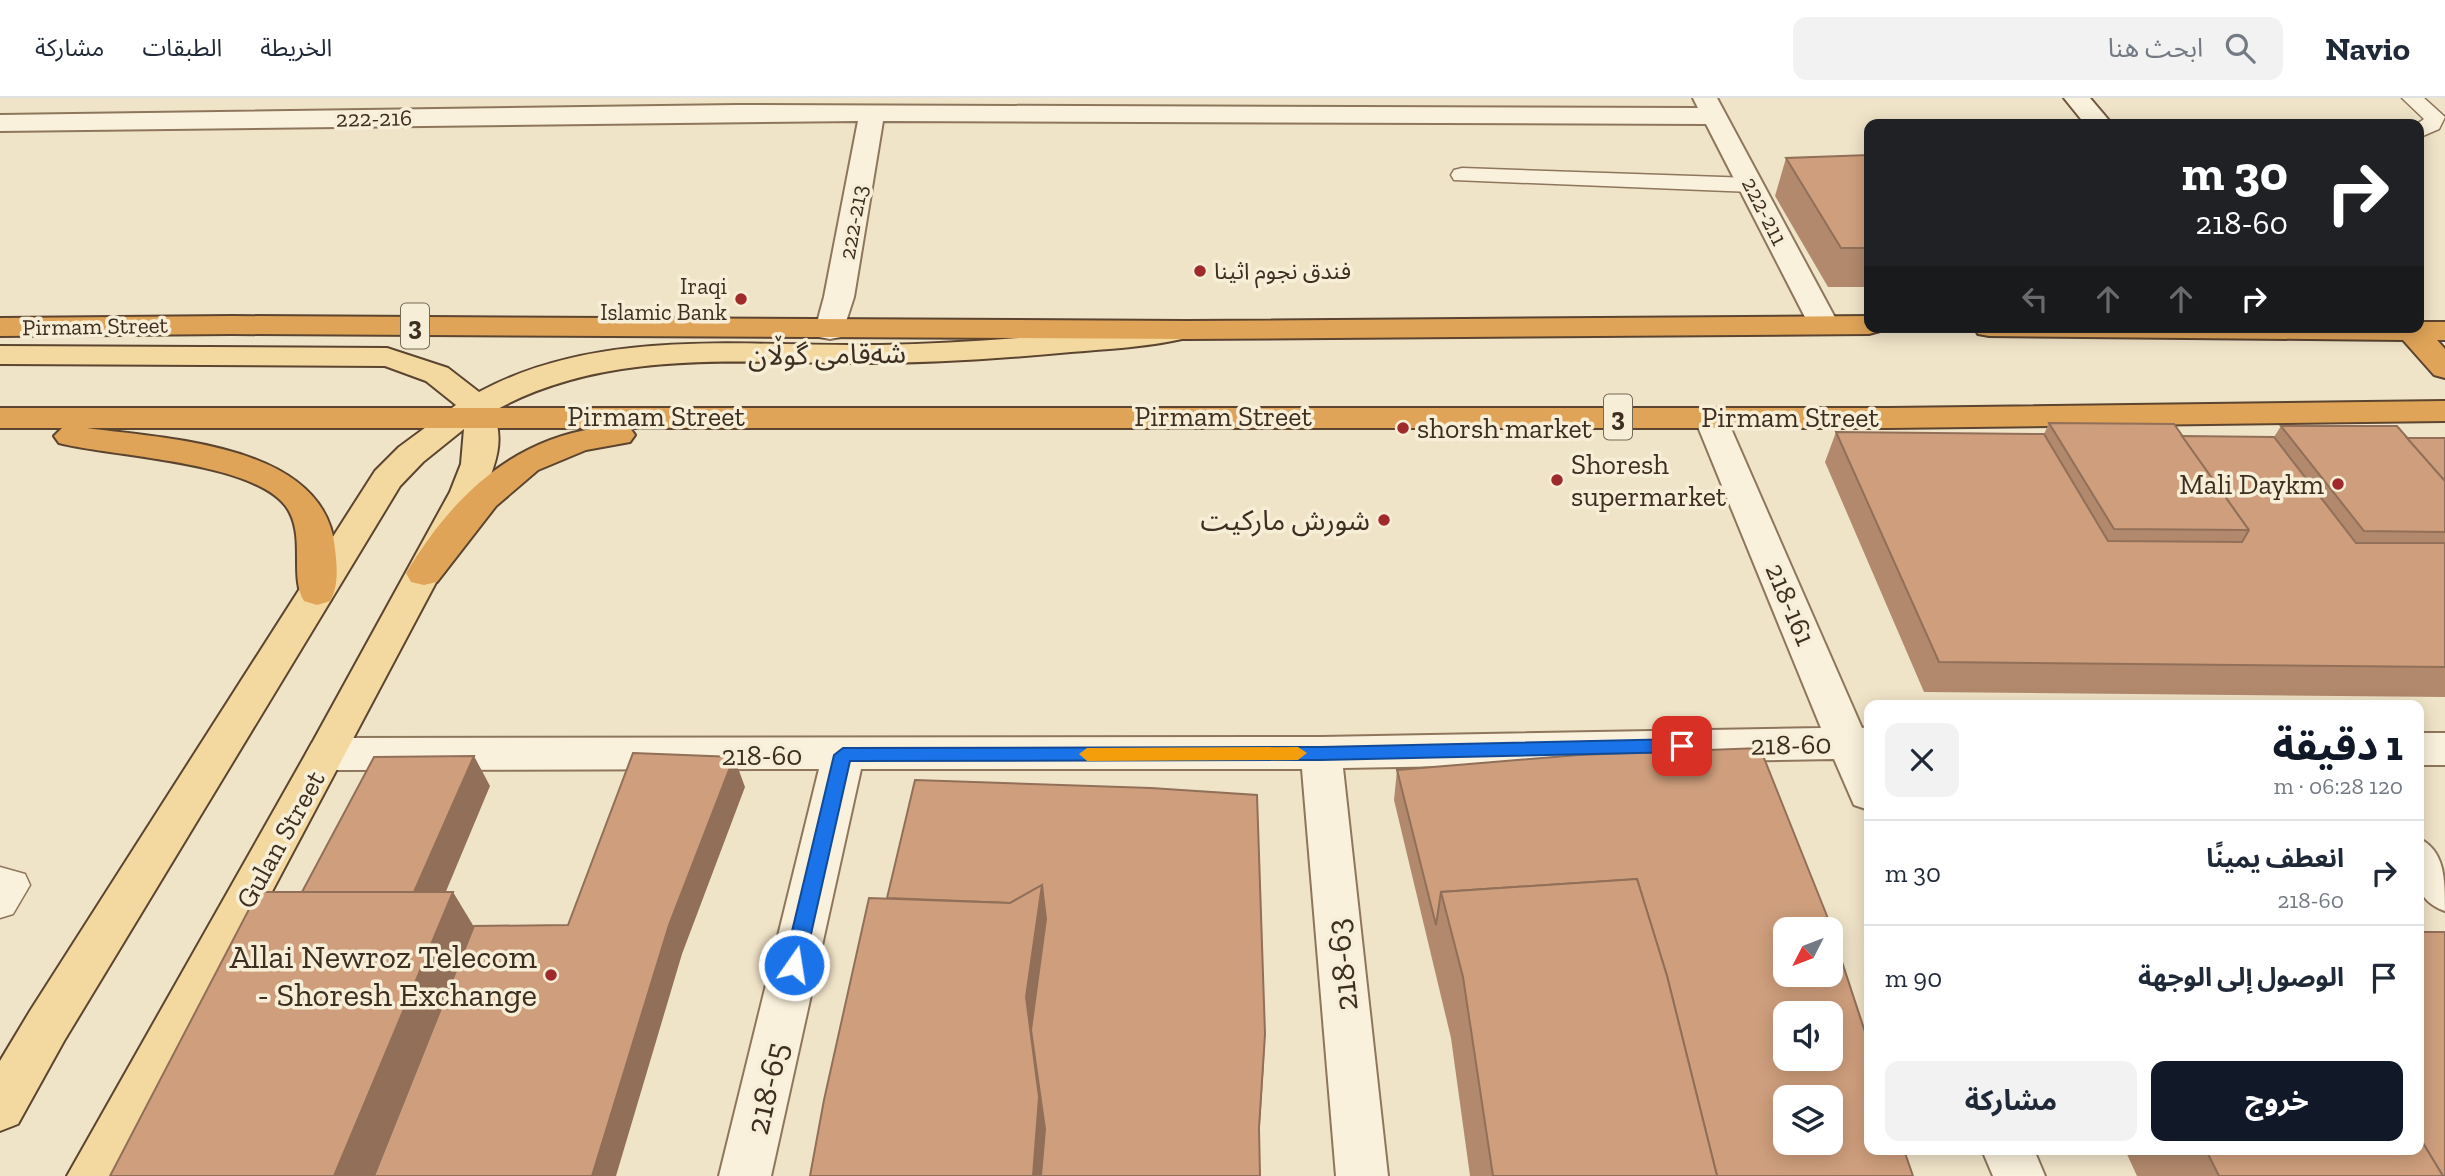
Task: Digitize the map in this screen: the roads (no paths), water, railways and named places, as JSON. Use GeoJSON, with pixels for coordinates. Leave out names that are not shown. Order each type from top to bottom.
{"type":"FeatureCollection","features":[{"type":"Feature","properties":{"kind":"highway","name":"Pirmam Street"},"geometry":{"type":"LineString","coordinates":[[0,327],[232,325],[1187,330],[1864,325]]}},
{"type":"Feature","properties":{"kind":"highway"},"geometry":{"type":"LineString","coordinates":[[2424,331],[2445,331]]}},
{"type":"Feature","properties":{"kind":"highway"},"geometry":{"type":"LineString","coordinates":[[2414,333],[2445,368]]}},
{"type":"Feature","properties":{"kind":"highway","name":"Pirmam Street"},"geometry":{"type":"LineString","coordinates":[[0,418],[471,414],[1889,418],[2445,411]]}},
{"type":"Feature","properties":{"kind":"highway"},"geometry":{"type":"LineString","coordinates":[[424,573],[496,483],[525,461],[542,453],[600,437],[790,416]]}},
{"type":"Feature","properties":{"kind":"highway"},"geometry":{"type":"LineString","coordinates":[[0,425],[205,458],[269,476],[283,483],[300,500],[312,520],[319,551],[317,592]]}},
{"type":"Feature","properties":{"kind":"main road","name":"شەقامی گوڵان"},"geometry":{"type":"LineString","coordinates":[[317,592],[387,480],[421,444],[471,414],[550,376],[631,357],[947,352],[1068,344],[1187,330]]}},
{"type":"Feature","properties":{"kind":"main road"},"geometry":{"type":"LineString","coordinates":[[0,355],[387,357],[433,371],[451,381],[471,414],[482,450],[476,475],[424,573]]}},
{"type":"Feature","properties":{"kind":"main road","name":"Gulan Street"},"geometry":{"type":"LineString","coordinates":[[93,1176],[424,573]]}},
{"type":"Feature","properties":{"kind":"main road"},"geometry":{"type":"LineString","coordinates":[[0,1108],[47,1026],[317,592]]}},
{"type":"Feature","properties":{"kind":"street"},"geometry":{"type":"LineString","coordinates":[[2076,98],[2095,119]]}},
{"type":"Feature","properties":{"kind":"street","name":"222-216"},"geometry":{"type":"LineString","coordinates":[[0,123],[740,106],[872,114],[1710,107]]}},
{"type":"Feature","properties":{"kind":"street","name":"222-211"},"geometry":{"type":"LineString","coordinates":[[1710,107],[1824,325]]}},
{"type":"Feature","properties":{"kind":"street","name":"222-213"},"geometry":{"type":"LineString","coordinates":[[830,330],[839,297],[872,114]]}},
{"type":"Feature","properties":{"kind":"street"},"geometry":{"type":"LineString","coordinates":[[0,145],[27,123]]}},
{"type":"Feature","properties":{"kind":"street","name":"218-161"},"geometry":{"type":"LineString","coordinates":[[1710,416],[1859,743],[1864,768]]}},
{"type":"Feature","properties":{"kind":"street","name":"218-60"},"geometry":{"type":"LineString","coordinates":[[327,754],[1321,753],[1859,743]]}},
{"type":"Feature","properties":{"kind":"street"},"geometry":{"type":"LineString","coordinates":[[2424,749],[2445,749]]}},
{"type":"Feature","properties":{"kind":"street","name":"218-63"},"geometry":{"type":"LineString","coordinates":[[1321,753],[1362,1176]]}},
{"type":"Feature","properties":{"kind":"street","name":"218-65"},"geometry":{"type":"LineString","coordinates":[[745,1176],[843,755]]}},
{"type":"Feature","properties":{"kind":"street"},"geometry":{"type":"LineString","coordinates":[[2424,864],[2445,892]]}},
{"type":"Feature","properties":{"kind":"street"},"geometry":{"type":"LineString","coordinates":[[2010,1155],[2019,1176]]}},
{"type":"Feature","properties":{"kind":"lane"},"geometry":{"type":"LineString","coordinates":[[2412,98],[2435,118],[2432,125],[2424,129]]}},
{"type":"Feature","properties":{"kind":"lane"},"geometry":{"type":"LineString","coordinates":[[1462,176],[1752,185]]}},
{"type":"Feature","properties":{"kind":"lane"},"geometry":{"type":"LineString","coordinates":[[0,881],[12,885],[0,903]]}},
{"type":"Feature","properties":{"kind":"place","name":"فندق نجوم اثينا"},"geometry":{"type":"Point","coordinates":[1200,271]}},
{"type":"Feature","properties":{"kind":"place","name":"Iraqi Islamic Bank"},"geometry":{"type":"Point","coordinates":[741,299]}},
{"type":"Feature","properties":{"kind":"place","name":"shorsh market"},"geometry":{"type":"Point","coordinates":[1403,428]}},
{"type":"Feature","properties":{"kind":"place","name":"Shoresh supermarket"},"geometry":{"type":"Point","coordinates":[1557,480]}},
{"type":"Feature","properties":{"kind":"place","name":"Mali Daykm"},"geometry":{"type":"Point","coordinates":[2338,484]}},
{"type":"Feature","properties":{"kind":"place","name":"شورش ماركيت"},"geometry":{"type":"Point","coordinates":[1384,520]}},
{"type":"Feature","properties":{"kind":"place","name":"Allai Newroz Telecom - Shoresh Exchange"},"geometry":{"type":"Point","coordinates":[551,975]}}]}
